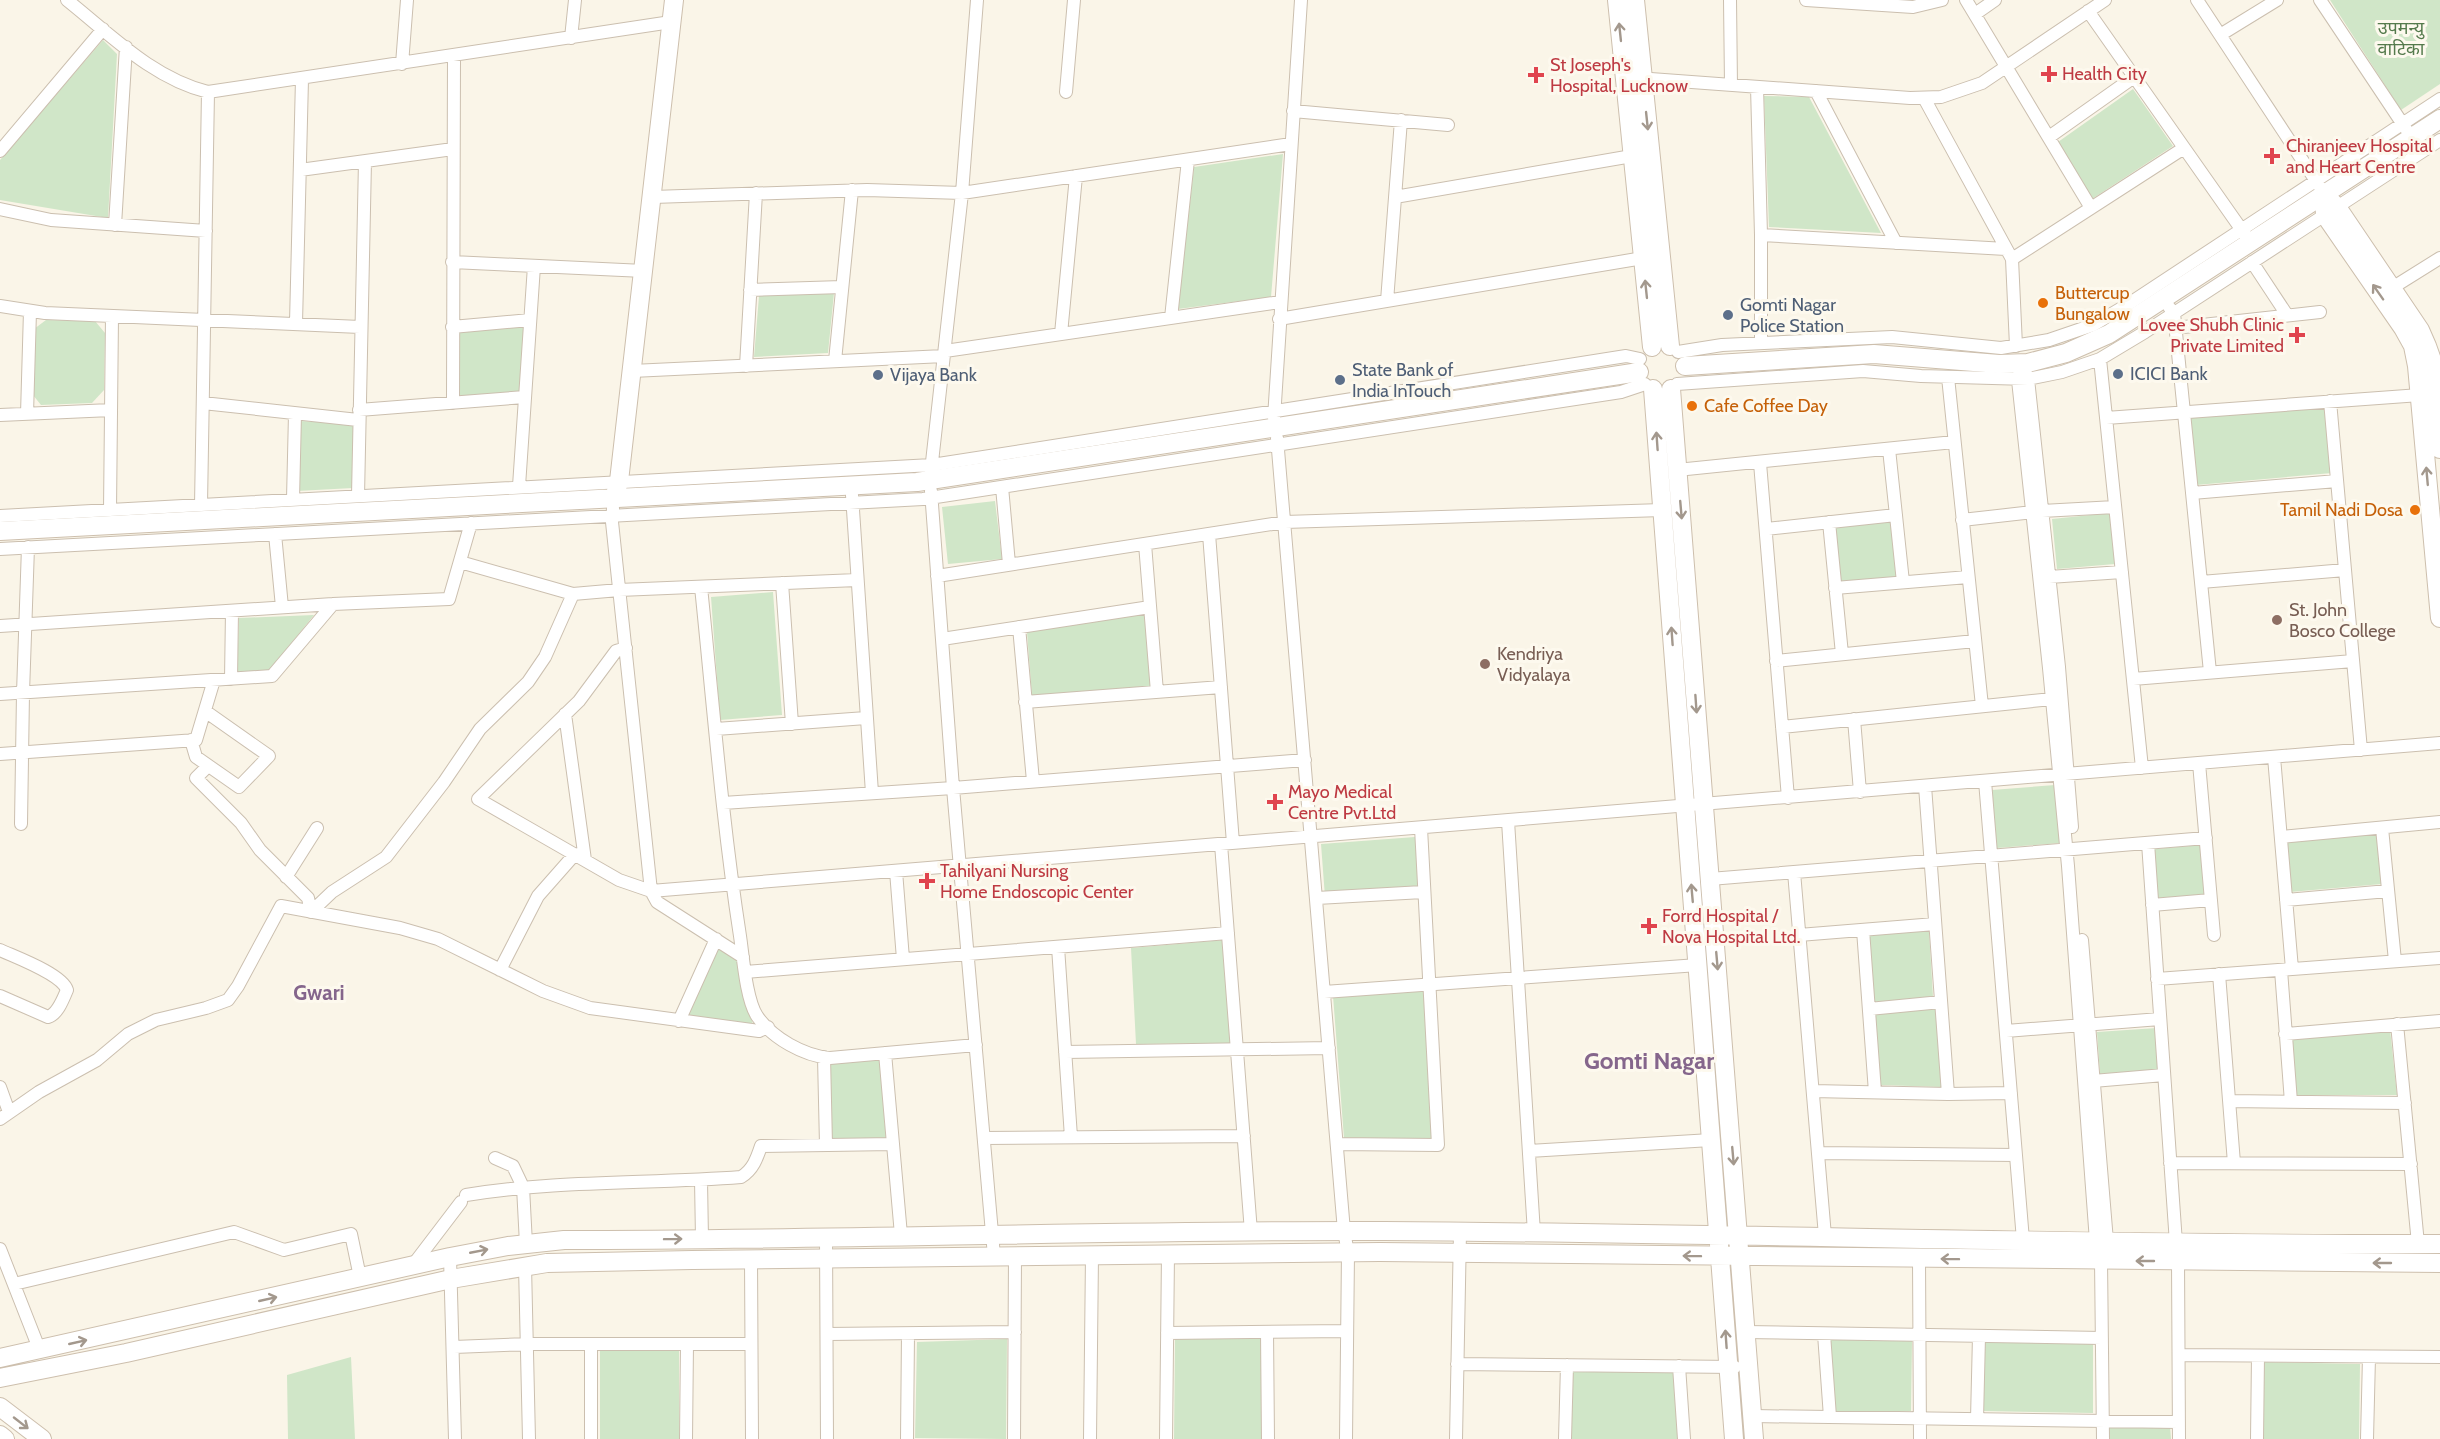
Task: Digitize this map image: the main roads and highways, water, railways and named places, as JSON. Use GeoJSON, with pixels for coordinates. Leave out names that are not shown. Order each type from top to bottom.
{"type":"FeatureCollection","features":[{"type":"Feature","properties":{"kind":"place","name":"Health City"},"geometry":{"type":"Point","coordinates":[2049,74]}},
{"type":"Feature","properties":{"kind":"place","name":"St Joseph's Hospital, Lucknow"},"geometry":{"type":"Point","coordinates":[1536,75]}},
{"type":"Feature","properties":{"kind":"place","name":"Chiranjeev Hospital and Heart Centre"},"geometry":{"type":"Point","coordinates":[2272,156]}},
{"type":"Feature","properties":{"kind":"place","name":"Buttercup Bungalow"},"geometry":{"type":"Point","coordinates":[2043,303]}},
{"type":"Feature","properties":{"kind":"place","name":"Gomti Nagar Police Station"},"geometry":{"type":"Point","coordinates":[1728,315]}},
{"type":"Feature","properties":{"kind":"place","name":"Lovee Shubh Clinic Private Limited"},"geometry":{"type":"Point","coordinates":[2297,335]}},
{"type":"Feature","properties":{"kind":"place","name":"ICICI Bank"},"geometry":{"type":"Point","coordinates":[2118,374]}},
{"type":"Feature","properties":{"kind":"place","name":"Vijaya Bank"},"geometry":{"type":"Point","coordinates":[878,375]}},
{"type":"Feature","properties":{"kind":"place","name":"State Bank of India InTouch"},"geometry":{"type":"Point","coordinates":[1340,380]}},
{"type":"Feature","properties":{"kind":"place","name":"Cafe Coffee Day"},"geometry":{"type":"Point","coordinates":[1692,406]}},
{"type":"Feature","properties":{"kind":"place","name":"Tamil Nadi Dosa"},"geometry":{"type":"Point","coordinates":[2415,510]}},
{"type":"Feature","properties":{"kind":"place","name":"St. John Bosco College"},"geometry":{"type":"Point","coordinates":[2277,620]}},
{"type":"Feature","properties":{"kind":"place","name":"Kendriya Vidyalaya"},"geometry":{"type":"Point","coordinates":[1485,664]}},
{"type":"Feature","properties":{"kind":"place","name":"Mayo Medical Centre Pvt.Ltd"},"geometry":{"type":"Point","coordinates":[1275,802]}},
{"type":"Feature","properties":{"kind":"place","name":"Tahilyani Nursing Home Endoscopic Center"},"geometry":{"type":"Point","coordinates":[927,881]}},
{"type":"Feature","properties":{"kind":"place","name":"Forrd Hospital / Nova Hospital Ltd."},"geometry":{"type":"Point","coordinates":[1649,926]}},
{"type":"Feature","properties":{"kind":"district","name":"Gwari"},"geometry":{"type":"Point","coordinates":[319,993]}},
{"type":"Feature","properties":{"kind":"district","name":"Gomti Nagar"},"geometry":{"type":"Point","coordinates":[1649,1061]}},
{"type":"Feature","properties":{"kind":"park label","name":"उपमन्यु वाटिका"},"geometry":{"type":"Point","coordinates":[2401,38]}}]}
